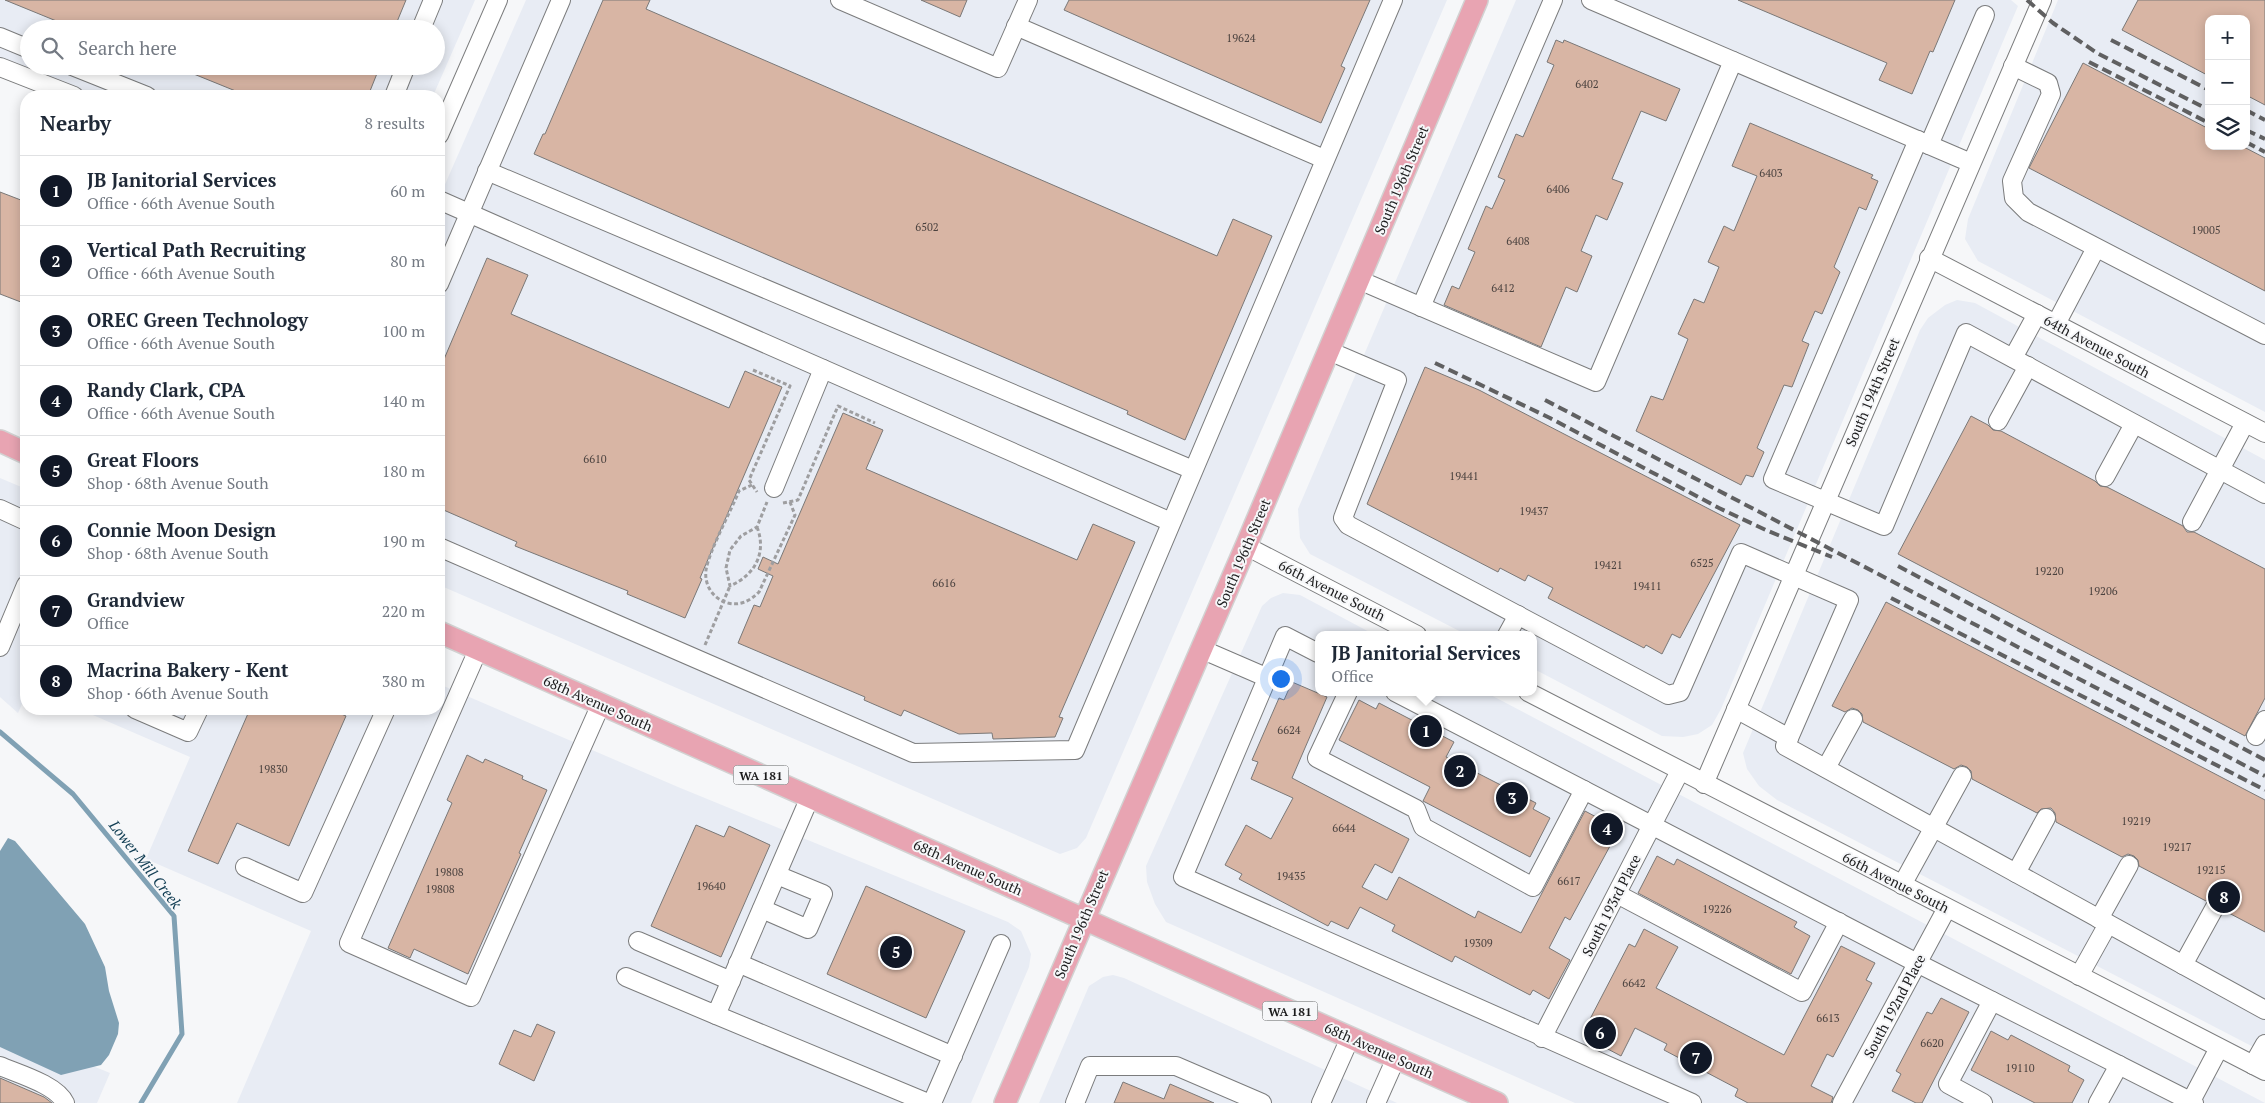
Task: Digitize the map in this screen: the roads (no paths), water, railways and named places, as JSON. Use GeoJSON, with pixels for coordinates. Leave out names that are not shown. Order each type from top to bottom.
{"type":"FeatureCollection","features":[{"type":"Feature","properties":{"kind":"main road","name":"South 196th Street"},"geometry":{"type":"LineString","coordinates":[[1005,1103],[1202,649],[1477,0]]}},
{"type":"Feature","properties":{"kind":"main road"},"geometry":{"type":"LineString","coordinates":[[0,442],[20,450]]}},
{"type":"Feature","properties":{"kind":"main road","name":"68th Avenue South"},"geometry":{"type":"LineString","coordinates":[[445,635],[1396,1058],[1467,1097],[1497,1103]]}},
{"type":"Feature","properties":{"kind":"street"},"geometry":{"type":"LineString","coordinates":[[425,20],[433,0]]}},
{"type":"Feature","properties":{"kind":"street"},"geometry":{"type":"LineString","coordinates":[[445,121],[498,0]]}},
{"type":"Feature","properties":{"kind":"street"},"geometry":{"type":"LineString","coordinates":[[445,270],[561,0]]}},
{"type":"Feature","properties":{"kind":"street"},"geometry":{"type":"LineString","coordinates":[[840,0],[998,68],[1028,0]]}},
{"type":"Feature","properties":{"kind":"street"},"geometry":{"type":"LineString","coordinates":[[445,549],[913,753],[1075,750],[1393,0]]}},
{"type":"Feature","properties":{"kind":"street"},"geometry":{"type":"LineString","coordinates":[[1421,307],[1553,0]]}},
{"type":"Feature","properties":{"kind":"street"},"geometry":{"type":"LineString","coordinates":[[1591,0],[1971,162]]}},
{"type":"Feature","properties":{"kind":"street","name":"South 194th Street"},"geometry":{"type":"LineString","coordinates":[[1704,784],[1929,258],[2042,0]]}},
{"type":"Feature","properties":{"kind":"street"},"geometry":{"type":"LineString","coordinates":[[1984,15],[1924,142],[1773,479],[1884,526],[1966,333],[2265,494]]}},
{"type":"Feature","properties":{"kind":"street"},"geometry":{"type":"LineString","coordinates":[[1016,26],[1324,159]]}},
{"type":"Feature","properties":{"kind":"street"},"geometry":{"type":"LineString","coordinates":[[0,37],[20,45]]}},
{"type":"Feature","properties":{"kind":"street"},"geometry":{"type":"LineString","coordinates":[[1359,280],[1596,382],[1733,61]]}},
{"type":"Feature","properties":{"kind":"street"},"geometry":{"type":"LineString","coordinates":[[2013,66],[2048,82],[2051,94],[2012,181],[2014,198],[2028,212],[2265,336]]}},
{"type":"Feature","properties":{"kind":"street"},"geometry":{"type":"LineString","coordinates":[[0,67],[20,75]]}},
{"type":"Feature","properties":{"kind":"street"},"geometry":{"type":"LineString","coordinates":[[20,75],[59,90]]}},
{"type":"Feature","properties":{"kind":"street"},"geometry":{"type":"LineString","coordinates":[[94,75],[132,90]]}},
{"type":"Feature","properties":{"kind":"street"},"geometry":{"type":"LineString","coordinates":[[396,90],[402,75]]}},
{"type":"Feature","properties":{"kind":"street"},"geometry":{"type":"LineString","coordinates":[[487,171],[1193,470]]}},
{"type":"Feature","properties":{"kind":"street"},"geometry":{"type":"LineString","coordinates":[[445,203],[1171,522]]}},
{"type":"Feature","properties":{"kind":"street"},"geometry":{"type":"LineString","coordinates":[[2056,324],[2096,248]]}},
{"type":"Feature","properties":{"kind":"street","name":"64th Avenue South"},"geometry":{"type":"LineString","coordinates":[[1929,258],[2265,433]]}},
{"type":"Feature","properties":{"kind":"street"},"geometry":{"type":"LineString","coordinates":[[1998,421],[2037,314]]}},
{"type":"Feature","properties":{"kind":"street"},"geometry":{"type":"LineString","coordinates":[[1329,351],[1397,380],[1346,510],[1344,518],[1348,525],[1668,695],[1680,692],[1741,553],[1849,600],[1784,746],[2265,1010]]}},
{"type":"Feature","properties":{"kind":"street"},"geometry":{"type":"LineString","coordinates":[[771,494],[823,369]]}},
{"type":"Feature","properties":{"kind":"street"},"geometry":{"type":"LineString","coordinates":[[2192,522],[2245,423]]}},
{"type":"Feature","properties":{"kind":"street"},"geometry":{"type":"LineString","coordinates":[[2105,478],[2134,424]]}},
{"type":"Feature","properties":{"kind":"street"},"geometry":{"type":"LineString","coordinates":[[0,509],[20,518]]}},
{"type":"Feature","properties":{"kind":"street","name":"66th Avenue South"},"geometry":{"type":"LineString","coordinates":[[1246,546],[1409,631]]}},
{"type":"Feature","properties":{"kind":"street"},"geometry":{"type":"LineString","coordinates":[[0,647],[20,599]]}},
{"type":"Feature","properties":{"kind":"street"},"geometry":{"type":"LineString","coordinates":[[1509,631],[1518,615]]}},
{"type":"Feature","properties":{"kind":"street"},"geometry":{"type":"LineString","coordinates":[[1315,651],[1285,636],[1183,877],[1692,1103]]}},
{"type":"Feature","properties":{"kind":"street"},"geometry":{"type":"LineString","coordinates":[[1202,649],[1268,678]]}},
{"type":"Feature","properties":{"kind":"street"},"geometry":{"type":"LineString","coordinates":[[478,650],[349,943],[471,997],[601,704]]}},
{"type":"Feature","properties":{"kind":"street"},"geometry":{"type":"LineString","coordinates":[[1346,696],[1317,758],[1416,809],[1423,827],[1533,887],[1584,790]]}},
{"type":"Feature","properties":{"kind":"street"},"geometry":{"type":"LineString","coordinates":[[1403,696],[1917,963],[2192,1102],[2219,1048]]}},
{"type":"Feature","properties":{"kind":"street","name":"66th Avenue South"},"geometry":{"type":"LineString","coordinates":[[1536,696],[2259,1068]]}},
{"type":"Feature","properties":{"kind":"street"},"geometry":{"type":"LineString","coordinates":[[1736,709],[1789,738]]}},
{"type":"Feature","properties":{"kind":"street"},"geometry":{"type":"LineString","coordinates":[[149,715],[188,732],[196,715]]}},
{"type":"Feature","properties":{"kind":"street"},"geometry":{"type":"LineString","coordinates":[[245,867],[303,893],[383,715]]}},
{"type":"Feature","properties":{"kind":"street"},"geometry":{"type":"LineString","coordinates":[[1826,768],[1853,719]]}},
{"type":"Feature","properties":{"kind":"street"},"geometry":{"type":"LineString","coordinates":[[2256,736],[2265,720]]}},
{"type":"Feature","properties":{"kind":"street","name":"South 193rd Place"},"geometry":{"type":"LineString","coordinates":[[1542,1038],[1680,771]]}},
{"type":"Feature","properties":{"kind":"street"},"geometry":{"type":"LineString","coordinates":[[1902,885],[1962,776]]}},
{"type":"Feature","properties":{"kind":"street"},"geometry":{"type":"LineString","coordinates":[[716,1015],[810,797]]}},
{"type":"Feature","properties":{"kind":"street"},"geometry":{"type":"LineString","coordinates":[[2016,873],[2046,818]]}},
{"type":"Feature","properties":{"kind":"street"},"geometry":{"type":"LineString","coordinates":[[2080,976],[2129,864]]}},
{"type":"Feature","properties":{"kind":"street"},"geometry":{"type":"LineString","coordinates":[[762,909],[808,929],[822,894],[777,874]]}},
{"type":"Feature","properties":{"kind":"street"},"geometry":{"type":"LineString","coordinates":[[1617,894],[1802,992],[1839,922]]}},
{"type":"Feature","properties":{"kind":"street"},"geometry":{"type":"LineString","coordinates":[[2183,965],[2215,907]]}},
{"type":"Feature","properties":{"kind":"street","name":"South 192nd Place"},"geometry":{"type":"LineString","coordinates":[[1842,1103],[1947,908]]}},
{"type":"Feature","properties":{"kind":"street"},"geometry":{"type":"LineString","coordinates":[[638,941],[731,981]]}},
{"type":"Feature","properties":{"kind":"street"},"geometry":{"type":"LineString","coordinates":[[932,1103],[1001,944]]}},
{"type":"Feature","properties":{"kind":"street"},"geometry":{"type":"LineString","coordinates":[[738,963],[953,1056]]}},
{"type":"Feature","properties":{"kind":"street"},"geometry":{"type":"LineString","coordinates":[[626,977],[928,1103]]}},
{"type":"Feature","properties":{"kind":"street"},"geometry":{"type":"LineString","coordinates":[[1983,1103],[1948,1084],[1992,1001]]}},
{"type":"Feature","properties":{"kind":"street"},"geometry":{"type":"LineString","coordinates":[[1321,1103],[1350,1038]]}},
{"type":"Feature","properties":{"kind":"street"},"geometry":{"type":"LineString","coordinates":[[2259,1068],[2265,1044]]}},
{"type":"Feature","properties":{"kind":"street"},"geometry":{"type":"LineString","coordinates":[[1376,1103],[1396,1058]]}},
{"type":"Feature","properties":{"kind":"street"},"geometry":{"type":"LineString","coordinates":[[2098,1103],[2119,1065]]}},
{"type":"Feature","properties":{"kind":"street"},"geometry":{"type":"LineString","coordinates":[[0,1066],[61,1094],[65,1103]]}},
{"type":"Feature","properties":{"kind":"street"},"geometry":{"type":"LineString","coordinates":[[1074,1103],[1090,1066],[1176,1066],[1262,1103]]}},
{"type":"Feature","properties":{"kind":"water"},"geometry":{"type":"Polygon","coordinates":[[[8,838],[15,841],[85,924],[105,967],[109,991],[119,1023],[118,1034],[109,1055],[101,1065],[61,1075],[0,1047],[0,851],[8,838]]]}},
{"type":"Feature","properties":{"kind":"waterway","name":"Lower Mill Creek"},"geometry":{"type":"LineString","coordinates":[[0,732],[73,794],[174,916],[182,1034],[141,1103]]}},
{"type":"Feature","properties":{"kind":"railway"},"geometry":{"type":"LineString","coordinates":[[2027,0],[2053,23],[2097,53],[2205,108]]}},
{"type":"Feature","properties":{"kind":"railway"},"geometry":{"type":"LineString","coordinates":[[2111,40],[2205,88]]}},
{"type":"Feature","properties":{"kind":"railway"},"geometry":{"type":"LineString","coordinates":[[2089,62],[2205,121]]}},
{"type":"Feature","properties":{"kind":"railway"},"geometry":{"type":"LineString","coordinates":[[2250,112],[2265,120]]}},
{"type":"Feature","properties":{"kind":"railway"},"geometry":{"type":"LineString","coordinates":[[2250,132],[2265,139]]}},
{"type":"Feature","properties":{"kind":"railway"},"geometry":{"type":"LineString","coordinates":[[2250,144],[2265,152]]}},
{"type":"Feature","properties":{"kind":"railway"},"geometry":{"type":"LineString","coordinates":[[1435,363],[1550,418],[1719,508],[1768,531],[1832,557]]}},
{"type":"Feature","properties":{"kind":"railway"},"geometry":{"type":"LineString","coordinates":[[1545,400],[2265,776]]}},
{"type":"Feature","properties":{"kind":"railway"},"geometry":{"type":"LineString","coordinates":[[1898,566],[2265,760]]}},
{"type":"Feature","properties":{"kind":"railway"},"geometry":{"type":"LineString","coordinates":[[1891,598],[2265,790]]}},
{"type":"Feature","properties":{"kind":"place","name":"JB Janitorial Services"},"geometry":{"type":"Point","coordinates":[1426,731]}},
{"type":"Feature","properties":{"kind":"place","name":"Vertical Path Recruiting"},"geometry":{"type":"Point","coordinates":[1460,771]}},
{"type":"Feature","properties":{"kind":"place","name":"OREC Green Technology"},"geometry":{"type":"Point","coordinates":[1512,798]}},
{"type":"Feature","properties":{"kind":"place","name":"Randy Clark, CPA"},"geometry":{"type":"Point","coordinates":[1607,829]}},
{"type":"Feature","properties":{"kind":"place","name":"Macrina Bakery - Kent"},"geometry":{"type":"Point","coordinates":[2224,897]}},
{"type":"Feature","properties":{"kind":"place","name":"Great Floors"},"geometry":{"type":"Point","coordinates":[896,952]}},
{"type":"Feature","properties":{"kind":"place","name":"Connie Moon Design"},"geometry":{"type":"Point","coordinates":[1600,1033]}},
{"type":"Feature","properties":{"kind":"place","name":"Grandview"},"geometry":{"type":"Point","coordinates":[1696,1058]}}]}
